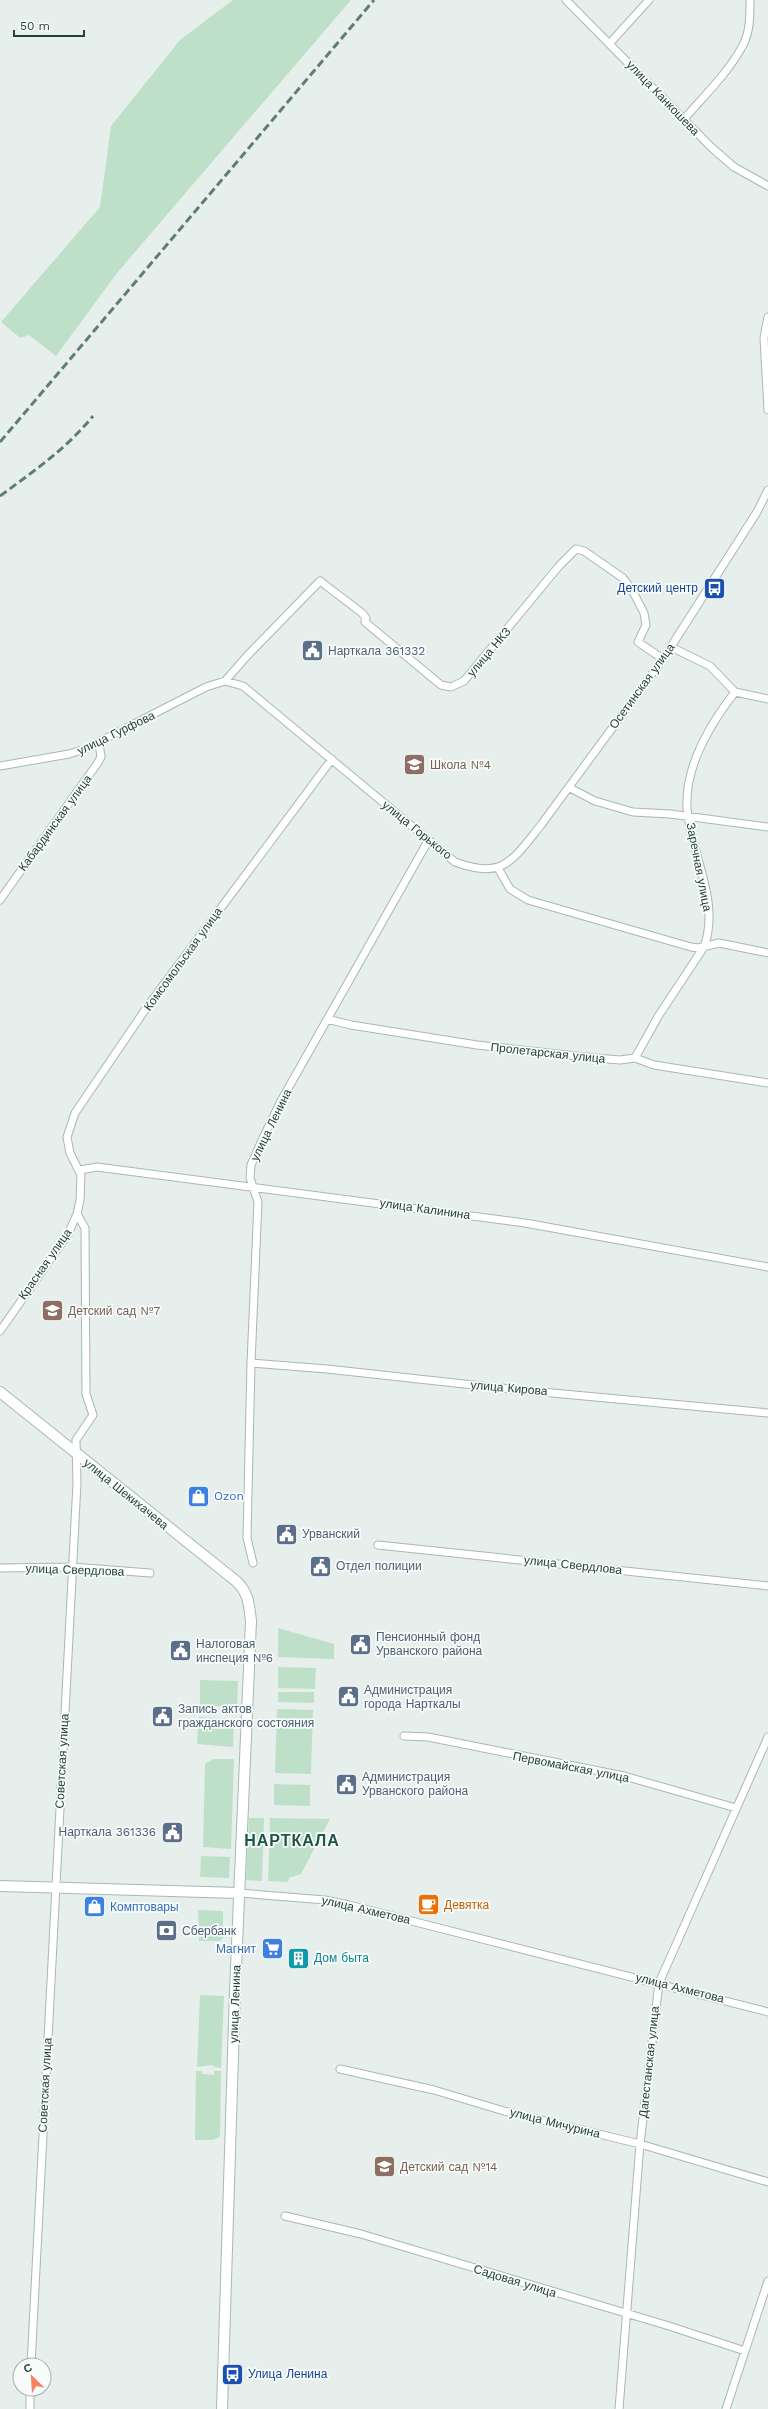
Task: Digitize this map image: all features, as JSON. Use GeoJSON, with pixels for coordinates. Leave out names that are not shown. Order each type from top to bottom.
{"type":"FeatureCollection","features":[{"type":"Feature","properties":{"kind":"street","name":"улица Канкошева"},"geometry":{"type":"LineString","coordinates":[[566,0],[684,119],[734,167],[768,186]]}},
{"type":"Feature","properties":{"kind":"street"},"geometry":{"type":"LineString","coordinates":[[610,43],[649,0]]}},
{"type":"Feature","properties":{"kind":"street"},"geometry":{"type":"LineString","coordinates":[[684,119],[716,83],[743,45],[748,32],[750,2]]}},
{"type":"Feature","properties":{"kind":"street"},"geometry":{"type":"LineString","coordinates":[[768,317],[764,338],[768,410]]}},
{"type":"Feature","properties":{"kind":"street","name":"Осетинская улица"},"geometry":{"type":"LineString","coordinates":[[498,868],[510,861],[520,852],[570,788],[613,725],[671,648],[757,512],[768,490]]}},
{"type":"Feature","properties":{"kind":"street","name":"улица НКЗ"},"geometry":{"type":"LineString","coordinates":[[225,681],[320,580],[362,613],[366,618],[365,622],[441,685],[451,687],[458,686],[480,664],[559,566],[576,549],[584,551],[623,578],[644,613],[646,625],[638,642],[663,659]]}},
{"type":"Feature","properties":{"kind":"street"},"geometry":{"type":"LineString","coordinates":[[671,648],[710,666],[736,692],[768,699]]}},
{"type":"Feature","properties":{"kind":"street","name":"улица Гурфова"},"geometry":{"type":"LineString","coordinates":[[0,766],[69,754],[99,743],[206,687],[225,681]]}},
{"type":"Feature","properties":{"kind":"street","name":"улица Горького"},"geometry":{"type":"LineString","coordinates":[[225,681],[243,686],[455,862],[476,869],[498,868]]}},
{"type":"Feature","properties":{"kind":"street","name":"Заречная улица"},"geometry":{"type":"LineString","coordinates":[[635,1058],[659,1015],[704,947],[709,922],[708,902],[687,801],[697,760],[708,734],[736,692]]}},
{"type":"Feature","properties":{"kind":"street","name":"Кабардинская улица"},"geometry":{"type":"LineString","coordinates":[[0,900],[97,764],[101,756],[99,743]]}},
{"type":"Feature","properties":{"kind":"street","name":"Комсомольская улица"},"geometry":{"type":"LineString","coordinates":[[80,1170],[70,1153],[68,1144],[68,1132],[75,1113],[147,1008],[332,759]]}},
{"type":"Feature","properties":{"kind":"street"},"geometry":{"type":"LineString","coordinates":[[570,788],[595,801],[633,812],[689,816],[768,827]]}},
{"type":"Feature","properties":{"kind":"street","name":"улица Ленина"},"geometry":{"type":"LineString","coordinates":[[253,1563],[247,1538],[251,1363],[258,1202],[253,1187],[251,1165],[282,1101],[428,841]]}},
{"type":"Feature","properties":{"kind":"street"},"geometry":{"type":"LineString","coordinates":[[498,868],[510,889],[528,900],[640,934],[691,947],[704,947],[719,942],[768,953]]}},
{"type":"Feature","properties":{"kind":"street","name":"Пролетарская улица"},"geometry":{"type":"LineString","coordinates":[[327,1019],[352,1025],[477,1046],[620,1060],[635,1058],[654,1065],[768,1083]]}},
{"type":"Feature","properties":{"kind":"street","name":"улица Калинина"},"geometry":{"type":"LineString","coordinates":[[80,1170],[97,1166],[525,1223],[768,1267]]}},
{"type":"Feature","properties":{"kind":"street","name":"Красная улица"},"geometry":{"type":"LineString","coordinates":[[0,1331],[68,1234],[77,1214],[81,1188],[80,1170]]}},
{"type":"Feature","properties":{"kind":"street","name":"Советская улица"},"geometry":{"type":"LineString","coordinates":[[31,2357],[72,1567],[77,1454],[76,1440],[93,1415],[86,1394],[85,1228],[77,1214]]}},
{"type":"Feature","properties":{"kind":"street","name":"улица Кирова"},"geometry":{"type":"LineString","coordinates":[[251,1363],[327,1368],[520,1390],[768,1413]]}},
{"type":"Feature","properties":{"kind":"street","name":"улица Шекихачева"},"geometry":{"type":"LineString","coordinates":[[0,1392],[236,1581],[246,1591],[248,1598]]}},
{"type":"Feature","properties":{"kind":"street","name":"улица Свердлова"},"geometry":{"type":"LineString","coordinates":[[378,1545],[768,1586]]}},
{"type":"Feature","properties":{"kind":"street","name":"улица Свердлова"},"geometry":{"type":"LineString","coordinates":[[0,1568],[72,1567],[150,1573]]}},
{"type":"Feature","properties":{"kind":"street","name":"улица Ленина"},"geometry":{"type":"LineString","coordinates":[[222,2409],[251,1621],[248,1598]]}},
{"type":"Feature","properties":{"kind":"street","name":"Первомайская улица"},"geometry":{"type":"LineString","coordinates":[[404,1736],[428,1737],[624,1776],[736,1808]]}},
{"type":"Feature","properties":{"kind":"street","name":"Дагестанская улица"},"geometry":{"type":"LineString","coordinates":[[619,2409],[640,2144],[659,1983],[768,1736]]}},
{"type":"Feature","properties":{"kind":"street","name":"улица Ахметова"},"geometry":{"type":"LineString","coordinates":[[0,1886],[240,1893],[279,1895],[337,1902],[768,2012]]}},
{"type":"Feature","properties":{"kind":"street","name":"улица Мичурина"},"geometry":{"type":"LineString","coordinates":[[340,2069],[434,2090],[504,2111],[640,2144],[768,2182]]}},
{"type":"Feature","properties":{"kind":"street","name":"Садовая улица"},"geometry":{"type":"LineString","coordinates":[[285,2216],[354,2232],[626,2313],[745,2351]]}},
{"type":"Feature","properties":{"kind":"street"},"geometry":{"type":"LineString","coordinates":[[726,2409],[768,2281]]}},
{"type":"Feature","properties":{"kind":"street"},"geometry":{"type":"LineString","coordinates":[[30,2397],[30,2409]]}},
{"type":"Feature","properties":{"kind":"green space"},"geometry":{"type":"Polygon","coordinates":[[[233,0],[351,0],[117,273],[56,356],[29,335],[20,338],[1,322],[100,207],[111,126],[180,40],[233,0]]]}},
{"type":"Feature","properties":{"kind":"green space"},"geometry":{"type":"Polygon","coordinates":[[[278,1628],[334,1644],[334,1659],[278,1657],[278,1628]]]}},
{"type":"Feature","properties":{"kind":"green space"},"geometry":{"type":"Polygon","coordinates":[[[278,1667],[316,1668],[315,1689],[278,1688],[278,1667]]]}},
{"type":"Feature","properties":{"kind":"green space"},"geometry":{"type":"Polygon","coordinates":[[[200,1680],[238,1681],[237,1707],[200,1706],[200,1680]]]}},
{"type":"Feature","properties":{"kind":"green space"},"geometry":{"type":"Polygon","coordinates":[[[278,1692],[314,1692],[314,1703],[278,1702],[278,1692]]]}},
{"type":"Feature","properties":{"kind":"green space"},"geometry":{"type":"Polygon","coordinates":[[[277,1709],[313,1710],[311,1774],[275,1773],[277,1709]]]}},
{"type":"Feature","properties":{"kind":"green space"},"geometry":{"type":"Polygon","coordinates":[[[199,1717],[234,1719],[233,1747],[197,1744],[199,1717]]]}},
{"type":"Feature","properties":{"kind":"green space"},"geometry":{"type":"Polygon","coordinates":[[[214,1759],[234,1759],[231,1849],[203,1847],[205,1764],[214,1759]]]}},
{"type":"Feature","properties":{"kind":"green space"},"geometry":{"type":"Polygon","coordinates":[[[274,1784],[310,1785],[310,1806],[274,1805],[274,1784]]]}},
{"type":"Feature","properties":{"kind":"green space"},"geometry":{"type":"Polygon","coordinates":[[[249,1818],[264,1818],[262,1881],[246,1880],[249,1818]]]}},
{"type":"Feature","properties":{"kind":"green space"},"geometry":{"type":"Polygon","coordinates":[[[270,1818],[330,1819],[301,1874],[289,1878],[288,1882],[268,1881],[270,1818]]]}},
{"type":"Feature","properties":{"kind":"green space"},"geometry":{"type":"Polygon","coordinates":[[[201,1856],[230,1857],[229,1878],[200,1877],[201,1856]]]}},
{"type":"Feature","properties":{"kind":"green space"},"geometry":{"type":"Polygon","coordinates":[[[198,1910],[223,1911],[223,1938],[220,1941],[199,1941],[198,1910]]]}},
{"type":"Feature","properties":{"kind":"green space"},"geometry":{"type":"Polygon","coordinates":[[[200,1995],[224,1996],[221,2068],[214,2067],[213,2065],[197,2067],[200,1995]]]}},
{"type":"Feature","properties":{"kind":"green space"},"geometry":{"type":"Polygon","coordinates":[[[196,2071],[202,2071],[202,2074],[214,2075],[214,2071],[221,2071],[220,2137],[212,2140],[195,2140],[196,2071]]]}},
{"type":"Feature","properties":{"kind":"railway"},"geometry":{"type":"LineString","coordinates":[[0,442],[374,0]]}},
{"type":"Feature","properties":{"kind":"railway"},"geometry":{"type":"LineString","coordinates":[[0,496],[61,449],[93,416]]}},
{"type":"Feature","properties":{"kind":"place","name":"Детский центр"},"geometry":{"type":"Point","coordinates":[714,588]}},
{"type":"Feature","properties":{"kind":"place","name":"Нарткала 361332"},"geometry":{"type":"Point","coordinates":[312,651]}},
{"type":"Feature","properties":{"kind":"place","name":"Школа №4"},"geometry":{"type":"Point","coordinates":[414,765]}},
{"type":"Feature","properties":{"kind":"place","name":"Детский сад №7"},"geometry":{"type":"Point","coordinates":[52,1311]}},
{"type":"Feature","properties":{"kind":"place","name":"Ozon"},"geometry":{"type":"Point","coordinates":[198,1496]}},
{"type":"Feature","properties":{"kind":"place","name":"Урванский"},"geometry":{"type":"Point","coordinates":[287,1534]}},
{"type":"Feature","properties":{"kind":"place","name":"Отдел полиции"},"geometry":{"type":"Point","coordinates":[320,1566]}},
{"type":"Feature","properties":{"kind":"place","name":"Пенсионный фонд Урванского района"},"geometry":{"type":"Point","coordinates":[360,1644]}},
{"type":"Feature","properties":{"kind":"place","name":"Налоговая инспеция №6"},"geometry":{"type":"Point","coordinates":[180,1651]}},
{"type":"Feature","properties":{"kind":"place","name":"Администрация города Нарткалы"},"geometry":{"type":"Point","coordinates":[348,1697]}},
{"type":"Feature","properties":{"kind":"place","name":"Запись актов гражданского состояния"},"geometry":{"type":"Point","coordinates":[163,1716]}},
{"type":"Feature","properties":{"kind":"place","name":"Администрация Урванского района"},"geometry":{"type":"Point","coordinates":[346,1784]}},
{"type":"Feature","properties":{"kind":"place","name":"Нарткала 361336"},"geometry":{"type":"Point","coordinates":[172,1832]}},
{"type":"Feature","properties":{"kind":"place","name":"Девятка"},"geometry":{"type":"Point","coordinates":[429,1905]}},
{"type":"Feature","properties":{"kind":"place","name":"Комптовары"},"geometry":{"type":"Point","coordinates":[95,1907]}},
{"type":"Feature","properties":{"kind":"place","name":"Сбербанк"},"geometry":{"type":"Point","coordinates":[167,1931]}},
{"type":"Feature","properties":{"kind":"place","name":"Магнит"},"geometry":{"type":"Point","coordinates":[272,1949]}},
{"type":"Feature","properties":{"kind":"place","name":"Дом быта"},"geometry":{"type":"Point","coordinates":[299,1958]}},
{"type":"Feature","properties":{"kind":"place","name":"Детский сад №14"},"geometry":{"type":"Point","coordinates":[385,2167]}},
{"type":"Feature","properties":{"kind":"place","name":"Улица Ленина"},"geometry":{"type":"Point","coordinates":[232,2374]}},
{"type":"Feature","properties":{"kind":"district","name":"НАРТКАЛА"},"geometry":{"type":"Point","coordinates":[292,1840]}}]}
